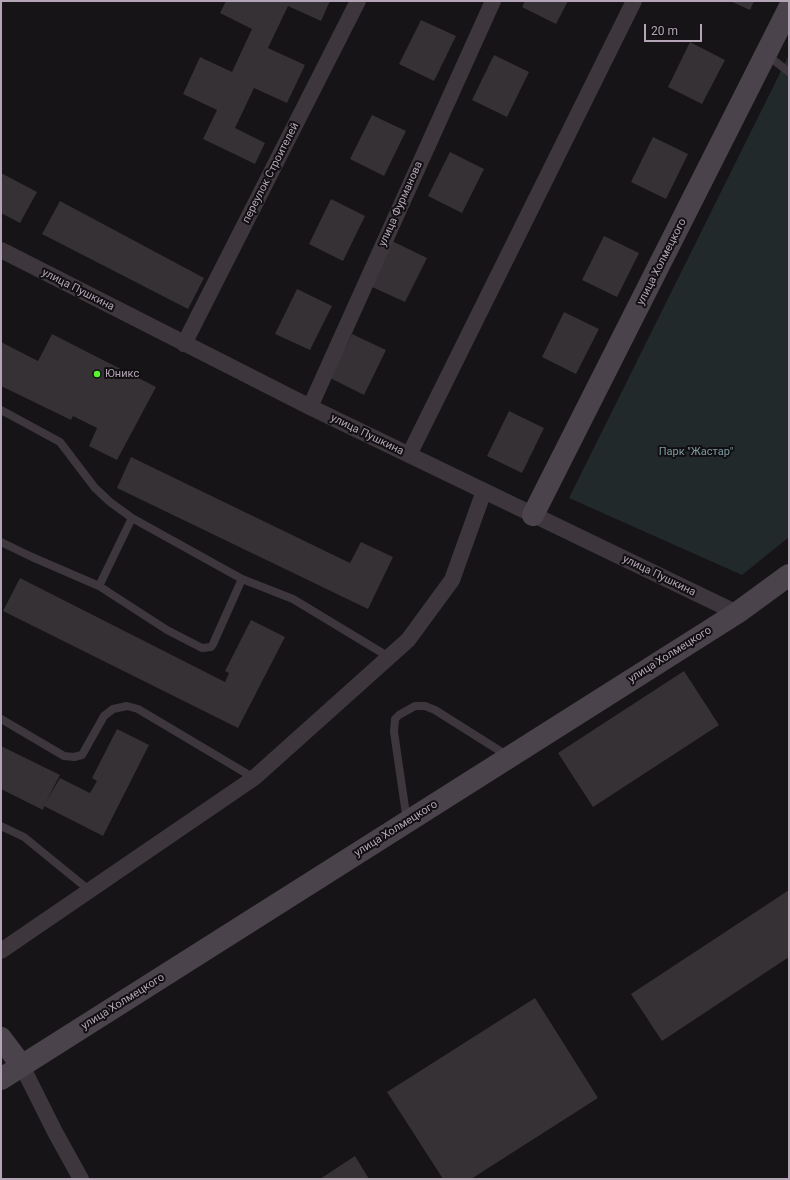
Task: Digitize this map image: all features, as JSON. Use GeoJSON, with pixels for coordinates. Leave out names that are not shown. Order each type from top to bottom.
{"type":"FeatureCollection","features":[{"type":"Feature","properties":{"kind":"street","name":"переулок Строителей"},"geometry":{"type":"LineString","coordinates":[[184,344],[358,1]]}},
{"type":"Feature","properties":{"kind":"street","name":"улица Фурманова"},"geometry":{"type":"LineString","coordinates":[[310,407],[493,1]]}},
{"type":"Feature","properties":{"kind":"street"},"geometry":{"type":"LineString","coordinates":[[410,455],[634,1]]}},
{"type":"Feature","properties":{"kind":"street","name":"улица Холмецкого"},"geometry":{"type":"LineString","coordinates":[[533,515],[789,8]]}},
{"type":"Feature","properties":{"kind":"street","name":"улица Пушкина"},"geometry":{"type":"LineString","coordinates":[[1,250],[310,407],[737,613]]}},
{"type":"Feature","properties":{"kind":"street"},"geometry":{"type":"LineString","coordinates":[[1,951],[254,778],[408,640],[452,580],[484,491]]}},
{"type":"Feature","properties":{"kind":"street","name":"улица Холмецкого"},"geometry":{"type":"LineString","coordinates":[[1,1079],[737,613],[789,575]]}},
{"type":"Feature","properties":{"kind":"street"},"geometry":{"type":"LineString","coordinates":[[1,1038],[22,1066],[55,1132],[81,1179]]}},
{"type":"Feature","properties":{"kind":"lane"},"geometry":{"type":"LineString","coordinates":[[766,54],[789,72]]}},
{"type":"Feature","properties":{"kind":"lane"},"geometry":{"type":"LineString","coordinates":[[1,410],[60,442],[94,488],[132,518],[242,579],[293,599],[389,657]]}},
{"type":"Feature","properties":{"kind":"lane"},"geometry":{"type":"LineString","coordinates":[[99,586],[132,518]]}},
{"type":"Feature","properties":{"kind":"lane"},"geometry":{"type":"LineString","coordinates":[[1,542],[32,558],[99,586],[167,630],[202,648],[211,647],[213,644],[242,579]]}},
{"type":"Feature","properties":{"kind":"lane"},"geometry":{"type":"LineString","coordinates":[[1,719],[64,756],[74,757],[82,755],[104,716],[113,709],[127,706],[138,708],[254,778]]}},
{"type":"Feature","properties":{"kind":"lane"},"geometry":{"type":"LineString","coordinates":[[408,822],[394,732],[395,719],[399,715],[415,706],[425,706],[435,710],[510,757]]}},
{"type":"Feature","properties":{"kind":"lane"},"geometry":{"type":"LineString","coordinates":[[1,826],[24,837],[89,890]]}},
{"type":"Feature","properties":{"kind":"green space","name":"Парк \"Жастар\""},"geometry":{"type":"Polygon","coordinates":[[[789,55],[789,537],[742,575],[569,498],[789,55]]]}},
{"type":"Feature","properties":{"kind":"building"},"geometry":{"type":"Polygon","coordinates":[[[226,1],[330,1],[321,21],[288,6],[268,48],[305,65],[287,103],[254,88],[235,128],[265,143],[255,164],[203,139],[217,110],[183,94],[200,57],[232,72],[252,29],[220,13],[226,1]]]}},
{"type":"Feature","properties":{"kind":"building"},"geometry":{"type":"Polygon","coordinates":[[[525,1],[568,1],[556,24],[522,7],[525,1]]]}},
{"type":"Feature","properties":{"kind":"building"},"geometry":{"type":"Polygon","coordinates":[[[730,1],[754,1],[750,10],[730,1]]]}},
{"type":"Feature","properties":{"kind":"building"},"geometry":{"type":"Polygon","coordinates":[[[421,20],[456,36],[434,81],[399,64],[421,20]]]}},
{"type":"Feature","properties":{"kind":"building"},"geometry":{"type":"Polygon","coordinates":[[[690,42],[725,60],[702,104],[668,87],[690,42]]]}},
{"type":"Feature","properties":{"kind":"building"},"geometry":{"type":"Polygon","coordinates":[[[494,55],[529,72],[507,117],[472,100],[494,55]]]}},
{"type":"Feature","properties":{"kind":"building"},"geometry":{"type":"Polygon","coordinates":[[[372,115],[406,131],[384,176],[350,159],[372,115]]]}},
{"type":"Feature","properties":{"kind":"building"},"geometry":{"type":"Polygon","coordinates":[[[653,137],[688,154],[666,199],[631,182],[653,137]]]}},
{"type":"Feature","properties":{"kind":"building"},"geometry":{"type":"Polygon","coordinates":[[[450,152],[484,169],[462,213],[428,196],[450,152]]]}},
{"type":"Feature","properties":{"kind":"building"},"geometry":{"type":"Polygon","coordinates":[[[1,173],[37,192],[20,223],[1,213],[1,173]]]}},
{"type":"Feature","properties":{"kind":"building"},"geometry":{"type":"Polygon","coordinates":[[[331,199],[365,216],[343,261],[309,244],[331,199]]]}},
{"type":"Feature","properties":{"kind":"building"},"geometry":{"type":"Polygon","coordinates":[[[60,201],[204,278],[188,309],[42,234],[60,201]]]}},
{"type":"Feature","properties":{"kind":"building"},"geometry":{"type":"Polygon","coordinates":[[[604,236],[639,253],[617,297],[582,280],[604,236]]]}},
{"type":"Feature","properties":{"kind":"building"},"geometry":{"type":"Polygon","coordinates":[[[392,241],[427,258],[405,302],[370,286],[392,241]]]}},
{"type":"Feature","properties":{"kind":"building"},"geometry":{"type":"Polygon","coordinates":[[[297,289],[332,306],[310,350],[275,334],[297,289]]]}},
{"type":"Feature","properties":{"kind":"building"},"geometry":{"type":"Polygon","coordinates":[[[564,312],[599,329],[576,374],[542,357],[564,312]]]}},
{"type":"Feature","properties":{"kind":"building"},"geometry":{"type":"Polygon","coordinates":[[[52,334],[156,387],[117,460],[89,446],[97,428],[73,416],[71,420],[1,386],[1,342],[38,361],[52,334]]]}},
{"type":"Feature","properties":{"kind":"building"},"geometry":{"type":"Polygon","coordinates":[[[352,334],[386,350],[364,395],[330,378],[352,334]]]}},
{"type":"Feature","properties":{"kind":"building"},"geometry":{"type":"Polygon","coordinates":[[[509,411],[544,428],[522,473],[487,456],[509,411]]]}},
{"type":"Feature","properties":{"kind":"building"},"geometry":{"type":"Polygon","coordinates":[[[131,457],[350,563],[361,542],[393,557],[368,609],[117,488],[131,457]]]}},
{"type":"Feature","properties":{"kind":"building"},"geometry":{"type":"Polygon","coordinates":[[[20,578],[225,682],[229,673],[225,671],[251,620],[285,637],[238,728],[3,611],[20,578]]]}},
{"type":"Feature","properties":{"kind":"building"},"geometry":{"type":"Polygon","coordinates":[[[684,671],[719,725],[593,807],[558,753],[684,671]]]}},
{"type":"Feature","properties":{"kind":"building"},"geometry":{"type":"Polygon","coordinates":[[[117,729],[149,745],[103,836],[44,806],[43,810],[1,789],[1,746],[60,775],[46,802],[60,778],[90,793],[97,781],[92,778],[117,729]]]}},
{"type":"Feature","properties":{"kind":"building"},"geometry":{"type":"Polygon","coordinates":[[[789,890],[789,957],[662,1041],[631,994],[789,890]]]}},
{"type":"Feature","properties":{"kind":"building"},"geometry":{"type":"Polygon","coordinates":[[[535,998],[598,1098],[471,1179],[443,1179],[387,1092],[535,998]]]}},
{"type":"Feature","properties":{"kind":"building"},"geometry":{"type":"Polygon","coordinates":[[[355,1156],[369,1179],[320,1179],[355,1156]]]}},
{"type":"Feature","properties":{"kind":"place","name":"Юникс"},"geometry":{"type":"Point","coordinates":[97,374]}}]}
